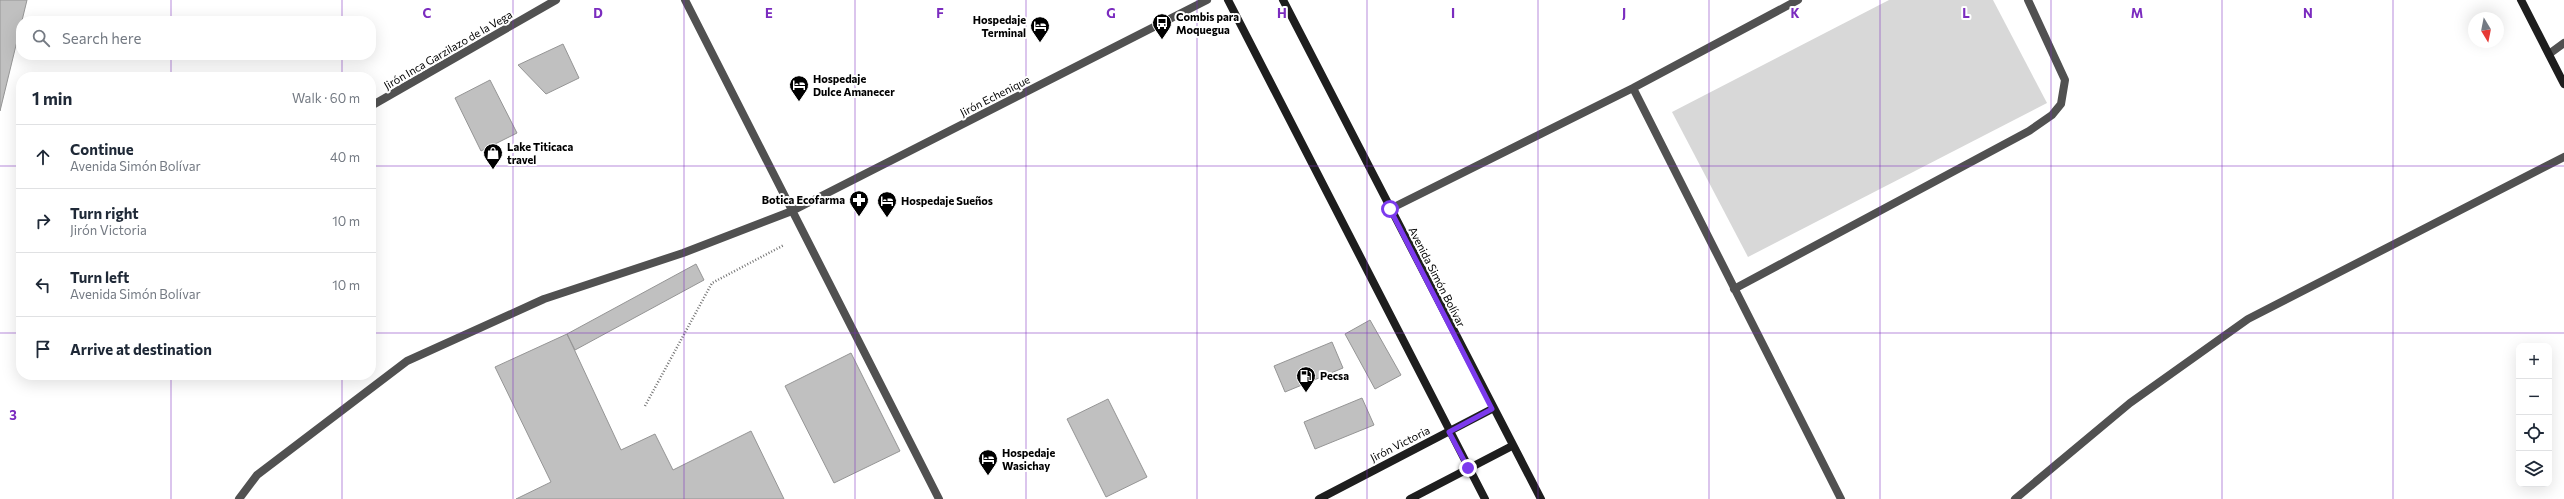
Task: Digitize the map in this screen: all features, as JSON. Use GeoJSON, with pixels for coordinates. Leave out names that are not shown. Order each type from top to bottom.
{"type":"FeatureCollection","features":[{"type":"Feature","properties":{"kind":"street","name":"Jirón Inca Garzilazo de la Vega"},"geometry":{"type":"LineString","coordinates":[[376,103],[556,0]]}},
{"type":"Feature","properties":{"kind":"street"},"geometry":{"type":"LineString","coordinates":[[685,0],[939,499]]}},
{"type":"Feature","properties":{"kind":"street","name":"Jirón Echenique"},"geometry":{"type":"LineString","coordinates":[[239,499],[257,475],[407,361],[544,299],[683,253],[792,211],[1207,0]]}},
{"type":"Feature","properties":{"kind":"street"},"geometry":{"type":"LineString","coordinates":[[1228,0],[1449,432],[1485,499]]}},
{"type":"Feature","properties":{"kind":"street","name":"Avenida Simón Bolívar"},"geometry":{"type":"LineString","coordinates":[[1282,0],[1492,409],[1541,499]]}},
{"type":"Feature","properties":{"kind":"street"},"geometry":{"type":"LineString","coordinates":[[1390,209],[1633,88],[1798,0]]}},
{"type":"Feature","properties":{"kind":"street"},"geometry":{"type":"LineString","coordinates":[[1734,289],[2029,131],[2052,115],[2061,104],[2064,80],[2028,0]]}},
{"type":"Feature","properties":{"kind":"street"},"geometry":{"type":"LineString","coordinates":[[2521,0],[2564,84]]}},
{"type":"Feature","properties":{"kind":"street"},"geometry":{"type":"LineString","coordinates":[[2549,54],[2564,43]]}},
{"type":"Feature","properties":{"kind":"street"},"geometry":{"type":"LineString","coordinates":[[1633,88],[1840,499]]}},
{"type":"Feature","properties":{"kind":"street"},"geometry":{"type":"LineString","coordinates":[[2015,499],[2130,403],[2248,319],[2564,158]]}},
{"type":"Feature","properties":{"kind":"street","name":"Jirón Victoria"},"geometry":{"type":"LineString","coordinates":[[1318,499],[1492,409]]}},
{"type":"Feature","properties":{"kind":"street"},"geometry":{"type":"LineString","coordinates":[[1410,499],[1512,446]]}},
{"type":"Feature","properties":{"kind":"path"},"geometry":{"type":"LineString","coordinates":[[645,406],[712,283],[804,235]]}},
{"type":"Feature","properties":{"kind":"shaded area"},"geometry":{"type":"Polygon","coordinates":[[[1889,0],[1993,0],[2047,103],[1748,257],[1672,112],[1889,0]]]}},
{"type":"Feature","properties":{"kind":"building"},"geometry":{"type":"Polygon","coordinates":[[[0,0],[27,0],[23,16],[16,16],[16,45],[0,111],[0,0]]]}},
{"type":"Feature","properties":{"kind":"building"},"geometry":{"type":"Polygon","coordinates":[[[563,44],[579,78],[546,94],[518,65],[563,44]]]}},
{"type":"Feature","properties":{"kind":"building"},"geometry":{"type":"Polygon","coordinates":[[[490,80],[517,133],[481,151],[455,98],[490,80]]]}},
{"type":"Feature","properties":{"kind":"building"},"geometry":{"type":"Polygon","coordinates":[[[696,264],[704,280],[575,350],[567,334],[696,264]]]}},
{"type":"Feature","properties":{"kind":"building"},"geometry":{"type":"Polygon","coordinates":[[[1370,320],[1401,375],[1375,389],[1345,334],[1370,320]]]}},
{"type":"Feature","properties":{"kind":"building"},"geometry":{"type":"Polygon","coordinates":[[[567,334],[621,450],[655,434],[673,470],[751,431],[784,499],[516,499],[551,482],[495,367],[567,334]]]}},
{"type":"Feature","properties":{"kind":"building"},"geometry":{"type":"Polygon","coordinates":[[[1332,342],[1343,368],[1285,392],[1274,366],[1332,342]]]}},
{"type":"Feature","properties":{"kind":"building"},"geometry":{"type":"Polygon","coordinates":[[[851,353],[900,451],[834,483],[785,386],[851,353]]]}},
{"type":"Feature","properties":{"kind":"building"},"geometry":{"type":"Polygon","coordinates":[[[1362,398],[1374,425],[1315,449],[1304,422],[1362,398]]]}},
{"type":"Feature","properties":{"kind":"building"},"geometry":{"type":"Polygon","coordinates":[[[1108,399],[1147,477],[1106,497],[1067,419],[1108,399]]]}},
{"type":"Feature","properties":{"kind":"place","name":"Combis para Moquegua"},"geometry":{"type":"Point","coordinates":[1162,40]}},
{"type":"Feature","properties":{"kind":"place","name":"Hospedaje Terminal"},"geometry":{"type":"Point","coordinates":[1040,43]}},
{"type":"Feature","properties":{"kind":"place","name":"Hospedaje Dulce Amanecer"},"geometry":{"type":"Point","coordinates":[799,102]}},
{"type":"Feature","properties":{"kind":"place","name":"Lake Titicaca travel"},"geometry":{"type":"Point","coordinates":[493,170]}},
{"type":"Feature","properties":{"kind":"place","name":"Botica Ecofarma"},"geometry":{"type":"Point","coordinates":[859,217]}},
{"type":"Feature","properties":{"kind":"place","name":"Hospedaje Sueños"},"geometry":{"type":"Point","coordinates":[887,218]}},
{"type":"Feature","properties":{"kind":"place","name":"Pecsa"},"geometry":{"type":"Point","coordinates":[1306,393]}},
{"type":"Feature","properties":{"kind":"place","name":"Hospedaje Wasichay"},"geometry":{"type":"Point","coordinates":[988,476]}},
{"type":"Feature","properties":{"kind":"route"},"geometry":{"type":"LineString","coordinates":[[1390,209],[1492,409],[1449,432],[1468,468]]}}]}
